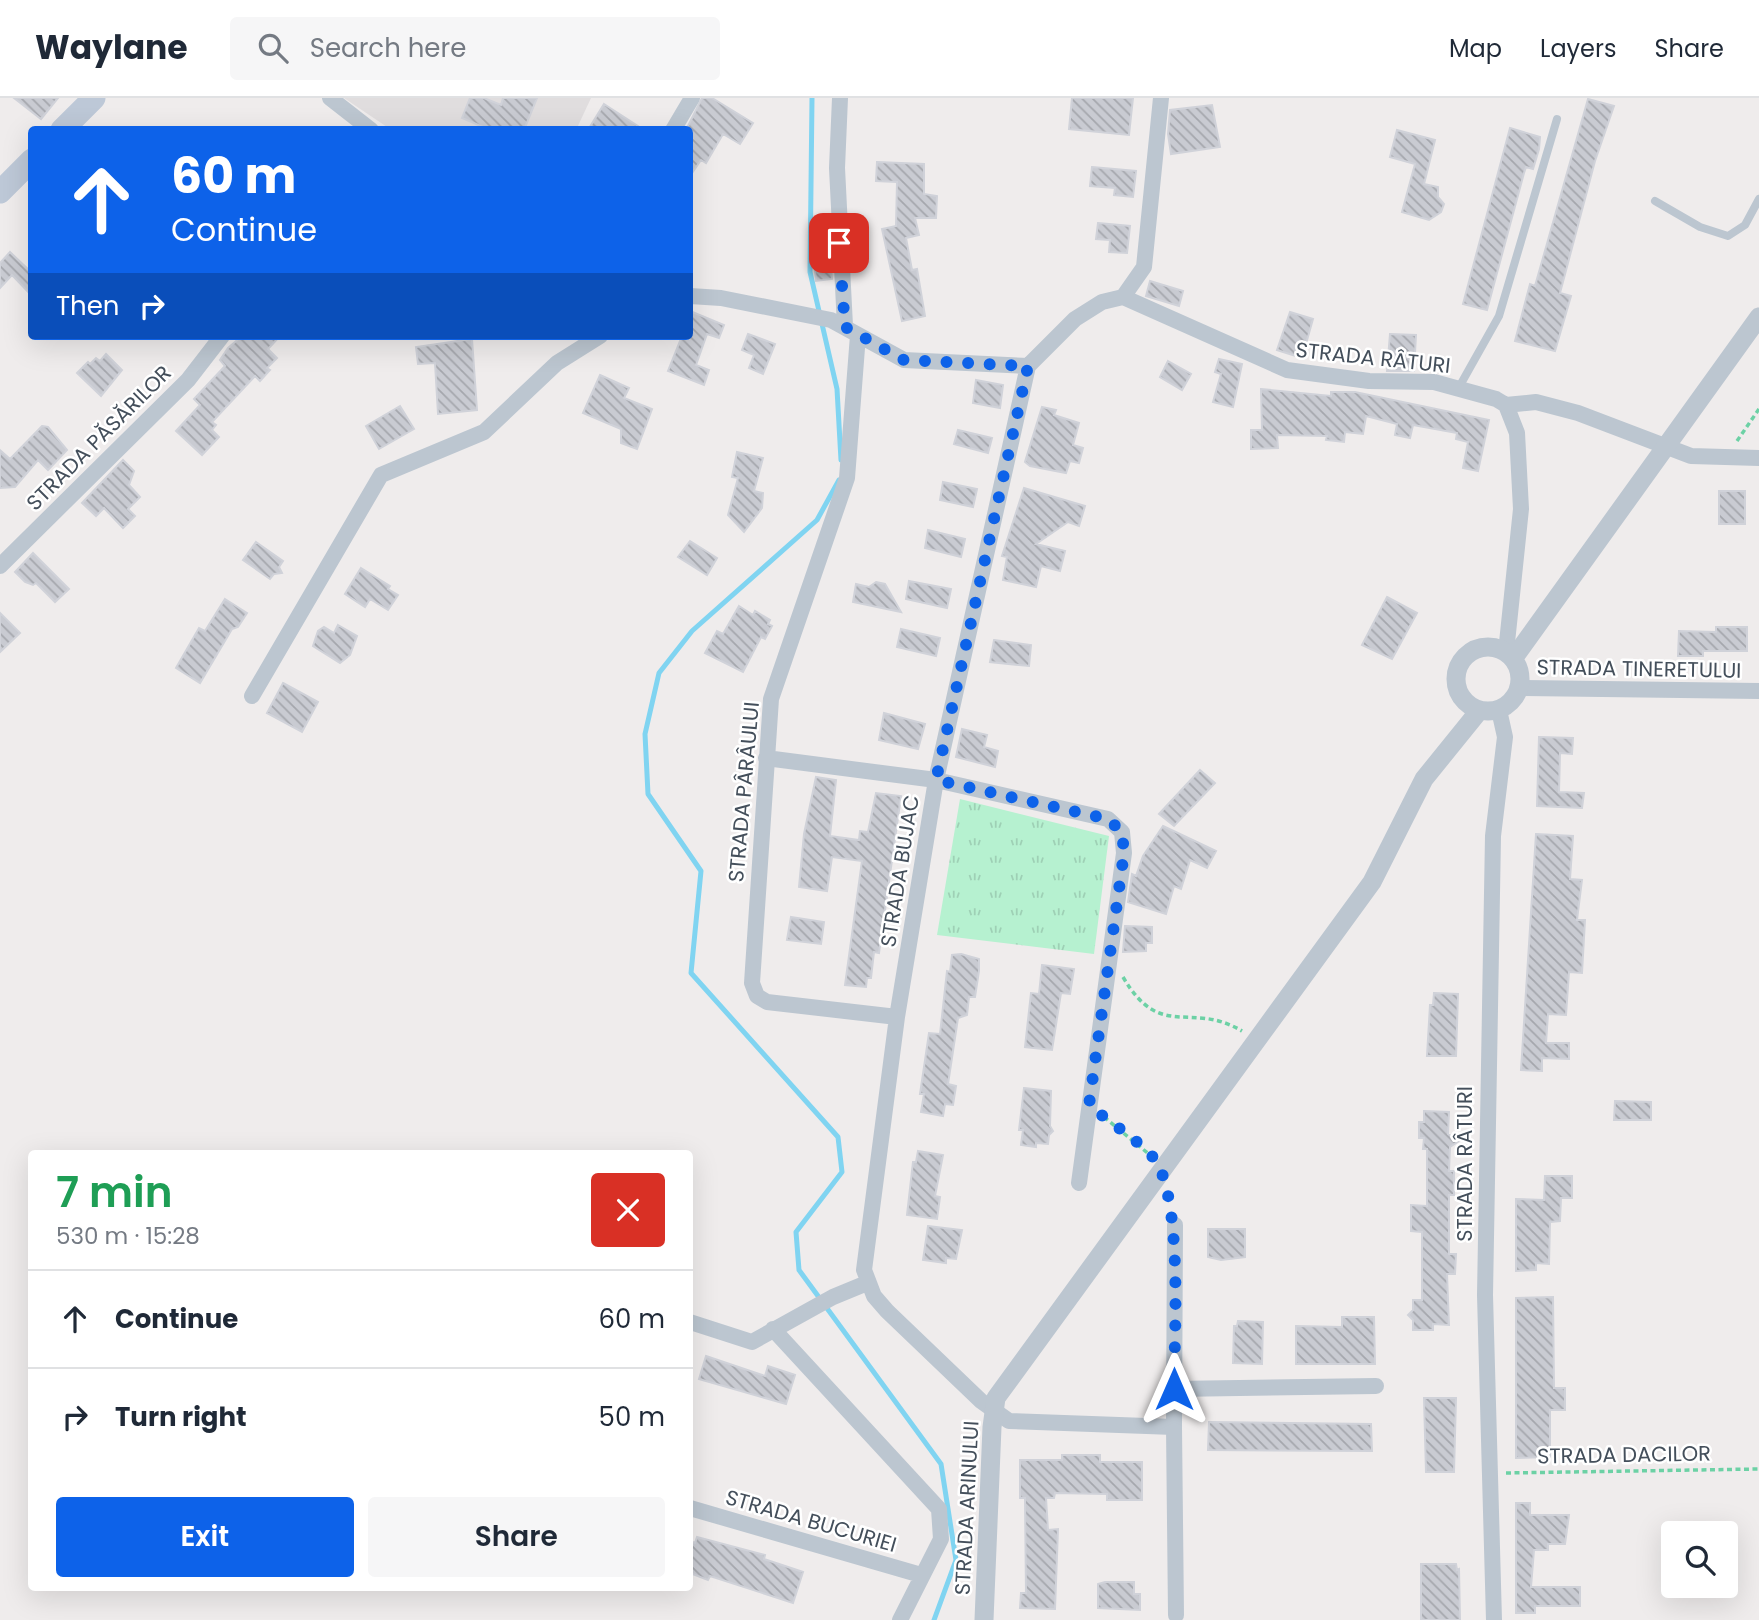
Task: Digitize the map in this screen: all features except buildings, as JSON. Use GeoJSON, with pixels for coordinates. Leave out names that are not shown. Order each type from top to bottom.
{"type":"FeatureCollection","features":[{"type":"Feature","properties":{"kind":"main road"},"geometry":{"type":"LineString","coordinates":[[66,126],[94,98]]}},
{"type":"Feature","properties":{"kind":"main road"},"geometry":{"type":"LineString","coordinates":[[0,192],[28,164]]}},
{"type":"Feature","properties":{"kind":"street"},"geometry":{"type":"LineString","coordinates":[[330,98],[365,126]]}},
{"type":"Feature","properties":{"kind":"street"},"geometry":{"type":"LineString","coordinates":[[675,126],[692,98]]}},
{"type":"Feature","properties":{"kind":"street","name":"STRADA PÂRÂULUI"},"geometry":{"type":"LineString","coordinates":[[840,98],[837,168],[845,327],[847,478],[771,699],[751,970],[757,996],[767,1002],[897,1017]]}},
{"type":"Feature","properties":{"kind":"street"},"geometry":{"type":"LineString","coordinates":[[693,296],[721,298],[802,314],[845,327],[904,360],[1028,366],[1075,319],[1102,302],[1123,297],[1144,267],[1161,98]]}},
{"type":"Feature","properties":{"kind":"street","name":"STRADA RÂTURI"},"geometry":{"type":"LineString","coordinates":[[1123,297],[1287,370],[1369,381],[1434,382],[1496,399],[1506,405]]}},
{"type":"Feature","properties":{"kind":"street"},"geometry":{"type":"LineString","coordinates":[[1510,656],[1666,449],[1759,317]]}},
{"type":"Feature","properties":{"kind":"street","name":"STRADA PĂSĂRILOR"},"geometry":{"type":"LineString","coordinates":[[0,566],[188,380],[219,340]]}},
{"type":"Feature","properties":{"kind":"street"},"geometry":{"type":"LineString","coordinates":[[252,696],[381,475],[484,432],[557,363],[594,340]]}},
{"type":"Feature","properties":{"kind":"street","name":"STRADA BUJAC"},"geometry":{"type":"LineString","coordinates":[[867,1283],[864,1270],[897,1017],[936,780],[1028,366]]}},
{"type":"Feature","properties":{"kind":"street"},"geometry":{"type":"LineString","coordinates":[[1510,656],[1497,648],[1478,648],[1463,659],[1456,677],[1460,696],[1479,711],[1499,710],[1515,698],[1521,678],[1510,656],[1521,509],[1517,433],[1506,405],[1536,402],[1557,407],[1691,456],[1759,458]]}},
{"type":"Feature","properties":{"kind":"street","name":"STRADA TINERETULUI"},"geometry":{"type":"LineString","coordinates":[[1519,688],[1759,691]]}},
{"type":"Feature","properties":{"kind":"street","name":"STRADA RÂTURI"},"geometry":{"type":"LineString","coordinates":[[1494,1620],[1485,1294],[1487,1042],[1494,809],[1505,737],[1499,710]]}},
{"type":"Feature","properties":{"kind":"street"},"geometry":{"type":"LineString","coordinates":[[693,1323],[752,1342],[833,1297],[867,1283],[887,1311],[994,1412],[1003,1387],[1372,882],[1424,779],[1479,711]]}},
{"type":"Feature","properties":{"kind":"street"},"geometry":{"type":"LineString","coordinates":[[766,758],[936,780],[1108,819],[1122,832],[1124,853],[1079,1183]]}},
{"type":"Feature","properties":{"kind":"street"},"geometry":{"type":"LineString","coordinates":[[1175,1226],[1176,1615]]}},
{"type":"Feature","properties":{"kind":"street"},"geometry":{"type":"LineString","coordinates":[[773,1329],[939,1509],[941,1539],[920,1574],[900,1620]]}},
{"type":"Feature","properties":{"kind":"street"},"geometry":{"type":"LineString","coordinates":[[1174,1389],[1376,1386]]}},
{"type":"Feature","properties":{"kind":"street","name":"STRADA ARINULUI"},"geometry":{"type":"LineString","coordinates":[[984,1620],[994,1412],[1020,1424],[1174,1427]]}},
{"type":"Feature","properties":{"kind":"street","name":"STRADA BUCURIEI"},"geometry":{"type":"LineString","coordinates":[[693,1509],[920,1574]]}},
{"type":"Feature","properties":{"kind":"lane"},"geometry":{"type":"LineString","coordinates":[[1458,388],[1499,316],[1557,119]]}},
{"type":"Feature","properties":{"kind":"lane"},"geometry":{"type":"LineString","coordinates":[[1655,201],[1700,227],[1728,236],[1745,225],[1759,199]]}},
{"type":"Feature","properties":{"kind":"path"},"geometry":{"type":"LineString","coordinates":[[1726,457],[1759,409]]}},
{"type":"Feature","properties":{"kind":"path"},"geometry":{"type":"LineString","coordinates":[[1110,954],[1135,997],[1149,1010],[1174,1017],[1215,1018],[1244,1033]]}},
{"type":"Feature","properties":{"kind":"path"},"geometry":{"type":"LineString","coordinates":[[1089,1105],[1153,1158],[1159,1170]]}},
{"type":"Feature","properties":{"kind":"path","name":"STRADA DACILOR"},"geometry":{"type":"LineString","coordinates":[[1490,1474],[1759,1469]]}},
{"type":"Feature","properties":{"kind":"shaded area"},"geometry":{"type":"Polygon","coordinates":[[[344,98],[591,98],[578,126],[386,126],[344,98]]]}},
{"type":"Feature","properties":{"kind":"green space"},"geometry":{"type":"Polygon","coordinates":[[[960,799],[1109,836],[1094,954],[937,935],[960,799]]]}},
{"type":"Feature","properties":{"kind":"waterway"},"geometry":{"type":"LineString","coordinates":[[812,98],[810,272],[837,389],[841,460]]}},
{"type":"Feature","properties":{"kind":"waterway"},"geometry":{"type":"LineString","coordinates":[[839,480],[817,520],[692,631],[659,673],[645,734],[648,794],[701,871],[691,973],[838,1137],[842,1172],[796,1232],[799,1270],[941,1464],[956,1560],[934,1620]]}},
{"type":"Feature","properties":{"kind":"route"},"geometry":{"type":"LineString","coordinates":[[839,243],[845,327],[904,360],[1028,366],[936,780],[1108,819],[1122,832],[1124,853],[1089,1105],[1153,1158],[1159,1170],[1175,1226],[1174,1389]]}}]}
